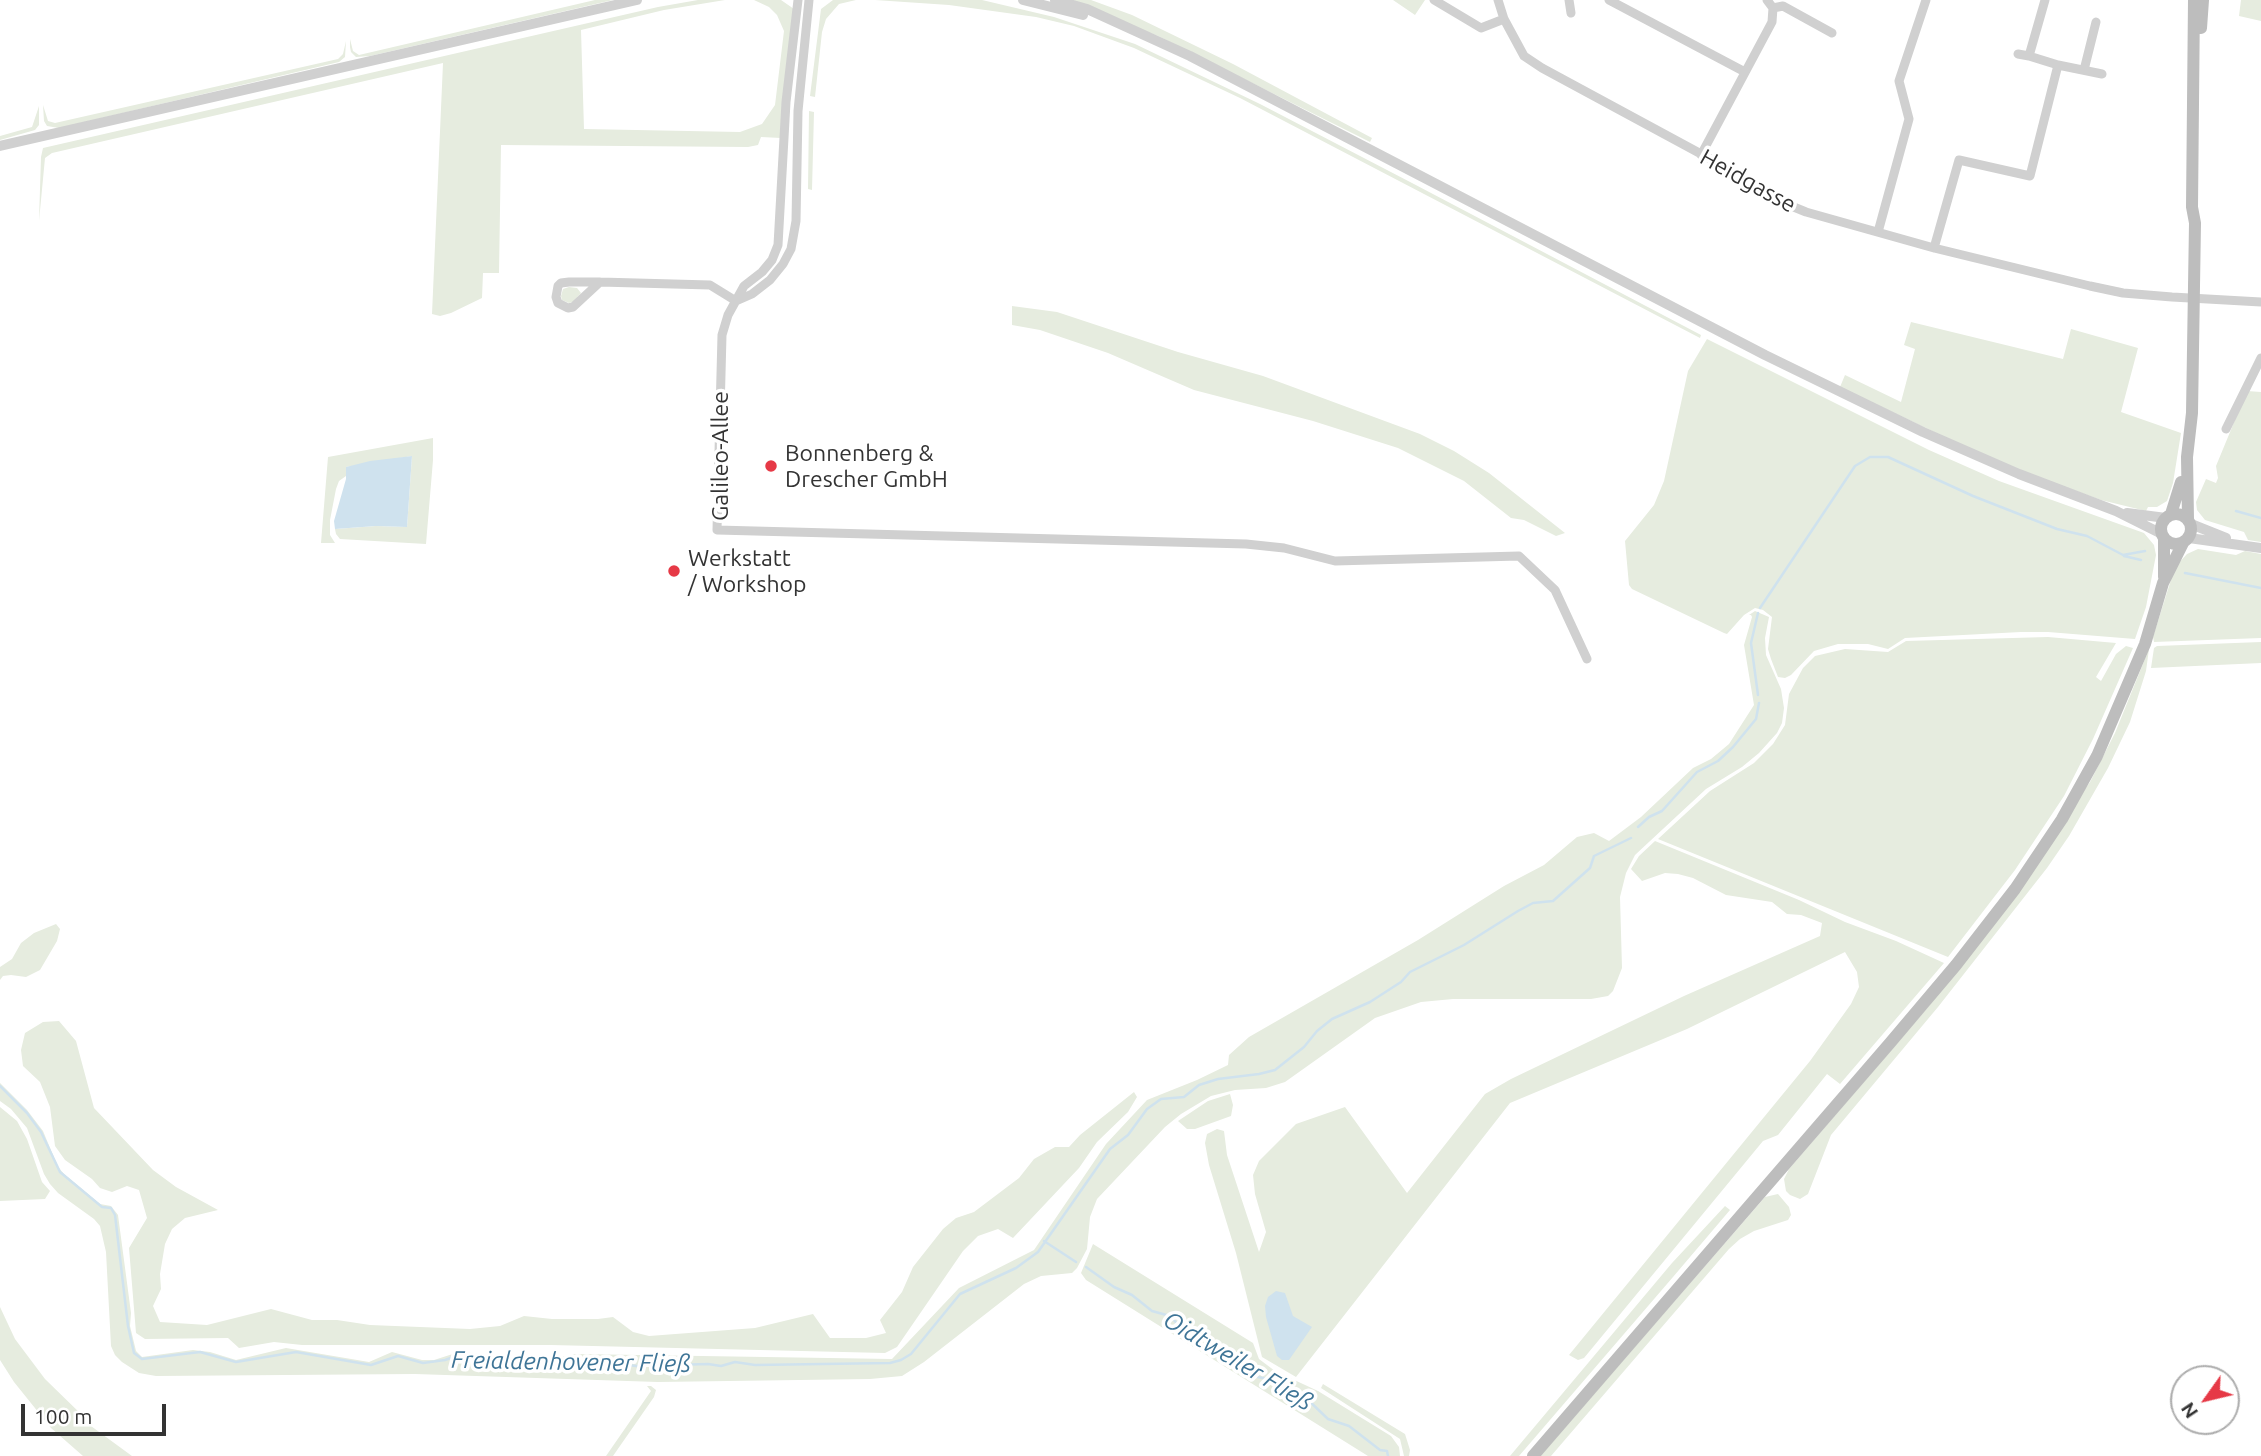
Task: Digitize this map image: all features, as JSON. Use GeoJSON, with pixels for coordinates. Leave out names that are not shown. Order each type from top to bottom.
{"type":"FeatureCollection","features":[{"type":"Feature","properties":{"kind":"main road"},"geometry":{"type":"LineString","coordinates":[[1533,1456],[1891,1043],[1955,965],[2015,888],[2062,818],[2097,756],[2123,700],[2145,644],[2164,583],[2192,530],[2189,521],[2187,457],[2192,413],[2195,223],[2192,212],[2194,0]]}},
{"type":"Feature","properties":{"kind":"main road"},"geometry":{"type":"LineString","coordinates":[[2195,223],[2199,213],[2203,0]]}},
{"type":"Feature","properties":{"kind":"main road"},"geometry":{"type":"LineString","coordinates":[[2164,583],[2161,527],[2169,516],[2187,457]]}},
{"type":"Feature","properties":{"kind":"main road"},"geometry":{"type":"LineString","coordinates":[[2169,516],[2179,514],[2189,521]]}},
{"type":"Feature","properties":{"kind":"main road"},"geometry":{"type":"LineString","coordinates":[[2163,536],[2173,544],[2186,540]]}},
{"type":"Feature","properties":{"kind":"street"},"geometry":{"type":"LineString","coordinates":[[0,146],[637,0]]}},
{"type":"Feature","properties":{"kind":"street","name":"Galileo-Allee"},"geometry":{"type":"LineString","coordinates":[[797,0],[786,102],[778,245],[772,260],[744,286],[722,335],[717,530],[929,538],[1246,544],[1284,548],[1335,561],[1519,556],[1555,590],[1587,659]]}},
{"type":"Feature","properties":{"kind":"street"},"geometry":{"type":"LineString","coordinates":[[600,282],[573,307],[568,308],[558,303],[556,289],[561,283],[600,282],[710,285],[736,301],[752,294],[770,280],[783,264],[791,249],[796,221],[797,111],[809,0]]}},
{"type":"Feature","properties":{"kind":"street"},"geometry":{"type":"LineString","coordinates":[[1023,0],[1119,26]]}},
{"type":"Feature","properties":{"kind":"street"},"geometry":{"type":"LineString","coordinates":[[1055,0],[1087,9],[1119,26],[1190,56],[1815,380],[2019,474],[2116,511],[2163,536]]}},
{"type":"Feature","properties":{"kind":"street"},"geometry":{"type":"LineString","coordinates":[[1434,0],[1481,29],[1504,19]]}},
{"type":"Feature","properties":{"kind":"street","name":"Heidgasse"},"geometry":{"type":"LineString","coordinates":[[1498,0],[1504,19],[1524,56],[1740,175],[1784,203],[1806,212],[1934,248],[2123,293],[2261,302]]}},
{"type":"Feature","properties":{"kind":"street"},"geometry":{"type":"LineString","coordinates":[[1569,0],[1571,13]]}},
{"type":"Feature","properties":{"kind":"street"},"geometry":{"type":"LineString","coordinates":[[1609,0],[1745,72]]}},
{"type":"Feature","properties":{"kind":"street"},"geometry":{"type":"LineString","coordinates":[[1878,232],[1909,119],[1899,81],[1926,0]]}},
{"type":"Feature","properties":{"kind":"street"},"geometry":{"type":"LineString","coordinates":[[2029,56],[2045,0]]}},
{"type":"Feature","properties":{"kind":"street"},"geometry":{"type":"LineString","coordinates":[[1700,155],[1772,22],[1770,4],[1783,6],[1832,33]]}},
{"type":"Feature","properties":{"kind":"street"},"geometry":{"type":"LineString","coordinates":[[2084,71],[2096,22]]}},
{"type":"Feature","properties":{"kind":"street"},"geometry":{"type":"LineString","coordinates":[[2018,54],[2102,74]]}},
{"type":"Feature","properties":{"kind":"street"},"geometry":{"type":"LineString","coordinates":[[1934,248],[1959,160],[2030,176],[2057,65]]}},
{"type":"Feature","properties":{"kind":"street"},"geometry":{"type":"LineString","coordinates":[[2226,429],[2261,358]]}},
{"type":"Feature","properties":{"kind":"street"},"geometry":{"type":"LineString","coordinates":[[2116,511],[2169,516]]}},
{"type":"Feature","properties":{"kind":"street"},"geometry":{"type":"LineString","coordinates":[[2189,521],[2245,545]]}},
{"type":"Feature","properties":{"kind":"street"},"geometry":{"type":"LineString","coordinates":[[2186,540],[2261,548]]}},
{"type":"Feature","properties":{"kind":"shaded area"},"geometry":{"type":"Polygon","coordinates":[[[595,0],[613,0],[370,56],[356,57],[351,52],[350,39],[353,51],[359,55],[595,0]]]}},
{"type":"Feature","properties":{"kind":"shaded area"},"geometry":{"type":"Polygon","coordinates":[[[698,0],[725,0],[664,10],[581,30],[584,129],[740,132],[762,124],[775,105],[784,31],[777,15],[769,7],[754,0],[781,0],[794,9],[781,138],[761,137],[758,145],[748,147],[501,145],[499,273],[483,273],[482,298],[451,313],[440,316],[432,314],[443,63],[52,153],[45,158],[39,221],[43,148],[698,0]]]}},
{"type":"Feature","properties":{"kind":"shaded area"},"geometry":{"type":"Polygon","coordinates":[[[833,0],[856,0],[839,4],[826,19],[822,32],[815,97],[810,96],[821,9],[833,0]]]}},
{"type":"Feature","properties":{"kind":"shaded area"},"geometry":{"type":"Polygon","coordinates":[[[875,0],[982,0],[1054,17],[1135,44],[1260,104],[1412,183],[1701,335],[1700,338],[1240,98],[1134,48],[1074,26],[1036,17],[949,5],[875,0]]]}},
{"type":"Feature","properties":{"kind":"shaded area"},"geometry":{"type":"Polygon","coordinates":[[[1066,0],[1091,0],[1132,15],[1233,64],[1372,138],[1370,142],[1158,36],[1066,0]]]}},
{"type":"Feature","properties":{"kind":"shaded area"},"geometry":{"type":"Polygon","coordinates":[[[1393,0],[1425,0],[1415,15],[1393,0]]]}},
{"type":"Feature","properties":{"kind":"shaded area"},"geometry":{"type":"Polygon","coordinates":[[[2241,0],[2261,0],[2261,21],[2239,16],[2241,0]]]}},
{"type":"Feature","properties":{"kind":"shaded area"},"geometry":{"type":"Polygon","coordinates":[[[346,41],[345,57],[339,62],[59,128],[47,126],[44,121],[43,105],[48,121],[55,123],[338,59],[343,54],[346,41]]]}},
{"type":"Feature","properties":{"kind":"shaded area"},"geometry":{"type":"Polygon","coordinates":[[[39,106],[39,125],[35,130],[0,140],[0,136],[32,127],[39,106]]]}},
{"type":"Feature","properties":{"kind":"shaded area"},"geometry":{"type":"Polygon","coordinates":[[[809,111],[814,112],[812,190],[808,189],[809,111]]]}},
{"type":"Feature","properties":{"kind":"shaded area"},"geometry":{"type":"Polygon","coordinates":[[[577,288],[581,293],[569,303],[562,300],[561,296],[563,289],[577,288]]]}},
{"type":"Feature","properties":{"kind":"shaded area"},"geometry":{"type":"Polygon","coordinates":[[[1012,306],[1057,312],[1178,352],[1263,376],[1420,434],[1489,473],[1565,533],[1556,536],[1524,520],[1511,518],[1464,481],[1398,448],[1313,421],[1194,390],[1108,353],[1040,330],[1012,325],[1012,306]]]}},
{"type":"Feature","properties":{"kind":"shaded area"},"geometry":{"type":"Polygon","coordinates":[[[1911,322],[2063,359],[2071,329],[2138,348],[2121,412],[2181,433],[2173,483],[2167,501],[2157,507],[2148,507],[2146,511],[2101,500],[1997,462],[1840,387],[1845,375],[1901,402],[1915,349],[1904,345],[1911,322]]]}},
{"type":"Feature","properties":{"kind":"shaded area"},"geometry":{"type":"Polygon","coordinates":[[[1707,339],[1929,450],[1999,481],[2144,533],[2154,545],[2156,555],[2146,607],[2135,639],[2021,632],[1905,638],[1888,649],[1868,644],[1838,644],[1814,651],[1785,678],[1778,677],[1771,659],[1768,649],[1772,617],[1763,610],[1755,608],[1744,615],[1727,634],[1632,589],[1629,585],[1625,541],[1654,505],[1664,481],[1688,371],[1707,339]]]}},
{"type":"Feature","properties":{"kind":"shaded area"},"geometry":{"type":"Polygon","coordinates":[[[2247,391],[2261,392],[2261,542],[2248,540],[2244,532],[2205,520],[2197,510],[2196,502],[2206,479],[2216,483],[2216,466],[2247,391]]]}},
{"type":"Feature","properties":{"kind":"shaded area"},"geometry":{"type":"Polygon","coordinates":[[[433,438],[426,544],[340,539],[335,529],[407,527],[412,456],[346,467],[346,476],[339,481],[336,489],[330,520],[330,535],[335,543],[321,543],[328,457],[433,438]]]}},
{"type":"Feature","properties":{"kind":"shaded area"},"geometry":{"type":"Polygon","coordinates":[[[2198,549],[2236,555],[2245,551],[2261,554],[2261,638],[2154,642],[2153,637],[2175,567],[2187,554],[2198,549]]]}},
{"type":"Feature","properties":{"kind":"shaded area"},"geometry":{"type":"Polygon","coordinates":[[[1755,611],[1769,617],[1765,638],[1766,655],[1781,689],[1784,708],[1782,723],[1777,733],[1759,753],[1706,789],[1635,855],[1626,873],[1620,897],[1622,968],[1613,991],[1608,996],[1591,999],[1453,999],[1421,1002],[1375,1018],[1285,1082],[1266,1088],[1235,1090],[1211,1096],[1165,1127],[1097,1199],[1090,1217],[1087,1249],[1072,1273],[1041,1276],[1024,1284],[902,1376],[870,1379],[658,1382],[415,1374],[156,1376],[139,1373],[122,1362],[111,1346],[106,1252],[100,1226],[50,1184],[27,1128],[11,1109],[0,1101],[0,1083],[43,1131],[58,1167],[64,1174],[100,1204],[111,1206],[118,1215],[131,1313],[130,1326],[136,1351],[142,1357],[193,1350],[236,1360],[286,1348],[369,1362],[392,1352],[422,1360],[434,1360],[462,1351],[530,1363],[575,1354],[892,1359],[959,1288],[1034,1250],[1106,1144],[1147,1100],[1228,1065],[1229,1055],[1249,1037],[1544,865],[1577,837],[1594,833],[1609,841],[1641,817],[1693,768],[1711,759],[1729,744],[1754,705],[1744,645],[1752,617],[1749,615],[1755,611]]]}},
{"type":"Feature","properties":{"kind":"shaded area"},"geometry":{"type":"Polygon","coordinates":[[[2048,637],[2116,643],[2096,677],[2101,681],[2116,654],[2126,646],[2133,648],[2093,739],[2064,796],[2015,870],[1948,957],[1658,839],[1710,791],[1754,763],[1773,744],[1785,725],[1789,694],[1803,668],[1815,656],[1845,649],[1888,652],[1906,641],[2048,637]]]}},
{"type":"Feature","properties":{"kind":"shaded area"},"geometry":{"type":"Polygon","coordinates":[[[2261,642],[2261,663],[2151,668],[2154,648],[2157,646],[2261,642]]]}},
{"type":"Feature","properties":{"kind":"shaded area"},"geometry":{"type":"Polygon","coordinates":[[[2149,649],[2146,671],[2130,722],[2108,768],[2069,836],[1938,1007],[1831,1135],[1808,1194],[1800,1199],[1790,1195],[1786,1191],[1784,1179],[1789,1169],[1929,1006],[2090,782],[2115,733],[2149,649]]]}},
{"type":"Feature","properties":{"kind":"shaded area"},"geometry":{"type":"Polygon","coordinates":[[[1655,841],[1944,963],[1840,1084],[1827,1074],[1778,1135],[1763,1141],[1584,1358],[1578,1360],[1569,1355],[1810,1061],[1851,1004],[1859,987],[1857,972],[1845,952],[1687,1029],[1510,1103],[1296,1377],[1262,1357],[1236,1253],[1209,1165],[1205,1143],[1207,1134],[1217,1129],[1224,1131],[1227,1155],[1259,1252],[1266,1232],[1255,1194],[1253,1175],[1259,1161],[1296,1124],[1345,1107],[1407,1193],[1485,1094],[1684,996],[1820,936],[1822,923],[1801,915],[1787,914],[1772,902],[1726,895],[1693,878],[1678,874],[1665,873],[1642,881],[1631,869],[1639,856],[1655,841]]]}},
{"type":"Feature","properties":{"kind":"shaded area"},"geometry":{"type":"Polygon","coordinates":[[[56,924],[60,929],[57,941],[40,970],[26,977],[11,975],[3,976],[0,980],[0,967],[12,959],[21,943],[34,933],[56,924]]]}},
{"type":"Feature","properties":{"kind":"shaded area"},"geometry":{"type":"Polygon","coordinates":[[[59,1021],[76,1041],[94,1108],[153,1170],[176,1187],[218,1210],[185,1218],[172,1229],[165,1244],[160,1274],[161,1289],[153,1306],[160,1322],[207,1325],[271,1309],[312,1320],[470,1329],[500,1326],[524,1316],[552,1319],[613,1317],[633,1332],[649,1336],[755,1328],[813,1314],[830,1338],[866,1338],[886,1333],[880,1320],[902,1292],[913,1267],[943,1229],[956,1218],[974,1212],[1019,1178],[1034,1159],[1055,1147],[1069,1147],[1134,1092],[1137,1097],[1128,1112],[1097,1142],[1079,1168],[1013,1238],[998,1229],[978,1236],[963,1251],[897,1347],[885,1353],[551,1345],[302,1345],[274,1342],[239,1348],[228,1338],[145,1339],[136,1333],[129,1248],[147,1218],[139,1190],[127,1186],[112,1192],[100,1188],[65,1160],[55,1146],[50,1107],[40,1082],[23,1066],[21,1050],[25,1033],[43,1022],[59,1021]]]}},
{"type":"Feature","properties":{"kind":"shaded area"},"geometry":{"type":"Polygon","coordinates":[[[1230,1094],[1233,1105],[1231,1116],[1195,1129],[1187,1129],[1178,1121],[1208,1101],[1230,1094]]]}},
{"type":"Feature","properties":{"kind":"shaded area"},"geometry":{"type":"Polygon","coordinates":[[[0,1107],[17,1121],[27,1139],[42,1182],[50,1191],[45,1199],[0,1201],[0,1107]]]}},
{"type":"Feature","properties":{"kind":"shaded area"},"geometry":{"type":"Polygon","coordinates":[[[1778,1194],[1789,1207],[1791,1215],[1788,1220],[1754,1231],[1729,1249],[1551,1456],[1540,1456],[1765,1197],[1778,1194]]]}},
{"type":"Feature","properties":{"kind":"shaded area"},"geometry":{"type":"Polygon","coordinates":[[[1725,1206],[1730,1210],[1673,1277],[1519,1456],[1510,1456],[1672,1263],[1725,1206]]]}},
{"type":"Feature","properties":{"kind":"shaded area"},"geometry":{"type":"Polygon","coordinates":[[[1093,1244],[1253,1343],[1259,1359],[1275,1371],[1318,1391],[1391,1436],[1399,1447],[1400,1456],[1368,1456],[1086,1280],[1081,1273],[1093,1244]]]}},
{"type":"Feature","properties":{"kind":"shaded area"},"geometry":{"type":"Polygon","coordinates":[[[0,1307],[15,1339],[45,1379],[82,1415],[80,1418],[132,1456],[83,1456],[51,1428],[0,1360],[0,1307]]]}},
{"type":"Feature","properties":{"kind":"shaded area"},"geometry":{"type":"Polygon","coordinates":[[[1323,1384],[1405,1434],[1409,1456],[1404,1456],[1400,1439],[1321,1388],[1323,1384]]]}},
{"type":"Feature","properties":{"kind":"shaded area"},"geometry":{"type":"Polygon","coordinates":[[[647,1386],[656,1390],[654,1397],[613,1456],[606,1456],[651,1391],[647,1386]]]}},
{"type":"Feature","properties":{"kind":"water"},"geometry":{"type":"Polygon","coordinates":[[[412,456],[407,527],[335,529],[334,521],[346,479],[346,467],[412,456]]]}},
{"type":"Feature","properties":{"kind":"water"},"geometry":{"type":"Polygon","coordinates":[[[1276,1291],[1285,1293],[1293,1316],[1312,1327],[1289,1360],[1282,1360],[1277,1356],[1266,1317],[1268,1297],[1276,1291]]]}},
{"type":"Feature","properties":{"kind":"waterway"},"geometry":{"type":"LineString","coordinates":[[1760,608],[1855,466],[1870,457],[1888,457],[1973,496],[2057,529],[2087,536],[2123,555],[2145,551]]}},
{"type":"Feature","properties":{"kind":"waterway"},"geometry":{"type":"LineString","coordinates":[[2236,511],[2261,518]]}},
{"type":"Feature","properties":{"kind":"waterway"},"geometry":{"type":"LineString","coordinates":[[2124,556],[2141,560]]}},
{"type":"Feature","properties":{"kind":"waterway"},"geometry":{"type":"LineString","coordinates":[[2185,573],[2261,588]]}},
{"type":"Feature","properties":{"kind":"waterway"},"geometry":{"type":"LineString","coordinates":[[1758,613],[1751,643],[1758,695]]}},
{"type":"Feature","properties":{"kind":"waterway"},"geometry":{"type":"LineString","coordinates":[[1638,827],[1649,817],[1662,811],[1697,772],[1718,761],[1733,747],[1756,719],[1759,703]]}},
{"type":"Feature","properties":{"kind":"waterway","name":"Freialdenhovener Fließ"},"geometry":{"type":"LineString","coordinates":[[0,1086],[27,1113],[41,1132],[60,1172],[102,1207],[111,1208],[115,1215],[128,1326],[134,1353],[142,1359],[200,1352],[236,1362],[296,1352],[371,1365],[398,1356],[423,1363],[459,1355],[531,1365],[545,1365],[575,1358],[636,1366],[721,1366],[735,1362],[755,1365],[890,1363],[911,1354],[960,1294],[1016,1268],[1038,1252],[1110,1149],[1128,1135],[1147,1109],[1161,1099],[1184,1097],[1199,1085],[1218,1079],[1275,1070],[1304,1047],[1317,1031],[1332,1019],[1370,1002],[1401,982],[1410,972],[1464,945],[1518,911],[1533,903],[1553,901],[1590,868],[1594,856],[1631,838]]}},
{"type":"Feature","properties":{"kind":"waterway","name":"Oidtweiler Fließ"},"geometry":{"type":"LineString","coordinates":[[1044,1241],[1076,1262]]}},
{"type":"Feature","properties":{"kind":"waterway","name":"Oidtweiler Fließ"},"geometry":{"type":"LineString","coordinates":[[1086,1267],[1114,1287],[1132,1295],[1152,1311],[1170,1316],[1185,1332],[1206,1340],[1219,1353],[1242,1362],[1258,1377],[1276,1381],[1285,1389],[1305,1397],[1328,1419],[1349,1426],[1380,1450],[1387,1451],[1388,1456]]}},
{"type":"Feature","properties":{"kind":"place","name":"Bonnenberg & Drescher GmbH"},"geometry":{"type":"Point","coordinates":[771,466]}},
{"type":"Feature","properties":{"kind":"place","name":"Werkstatt / Workshop"},"geometry":{"type":"Point","coordinates":[674,571]}}]}
